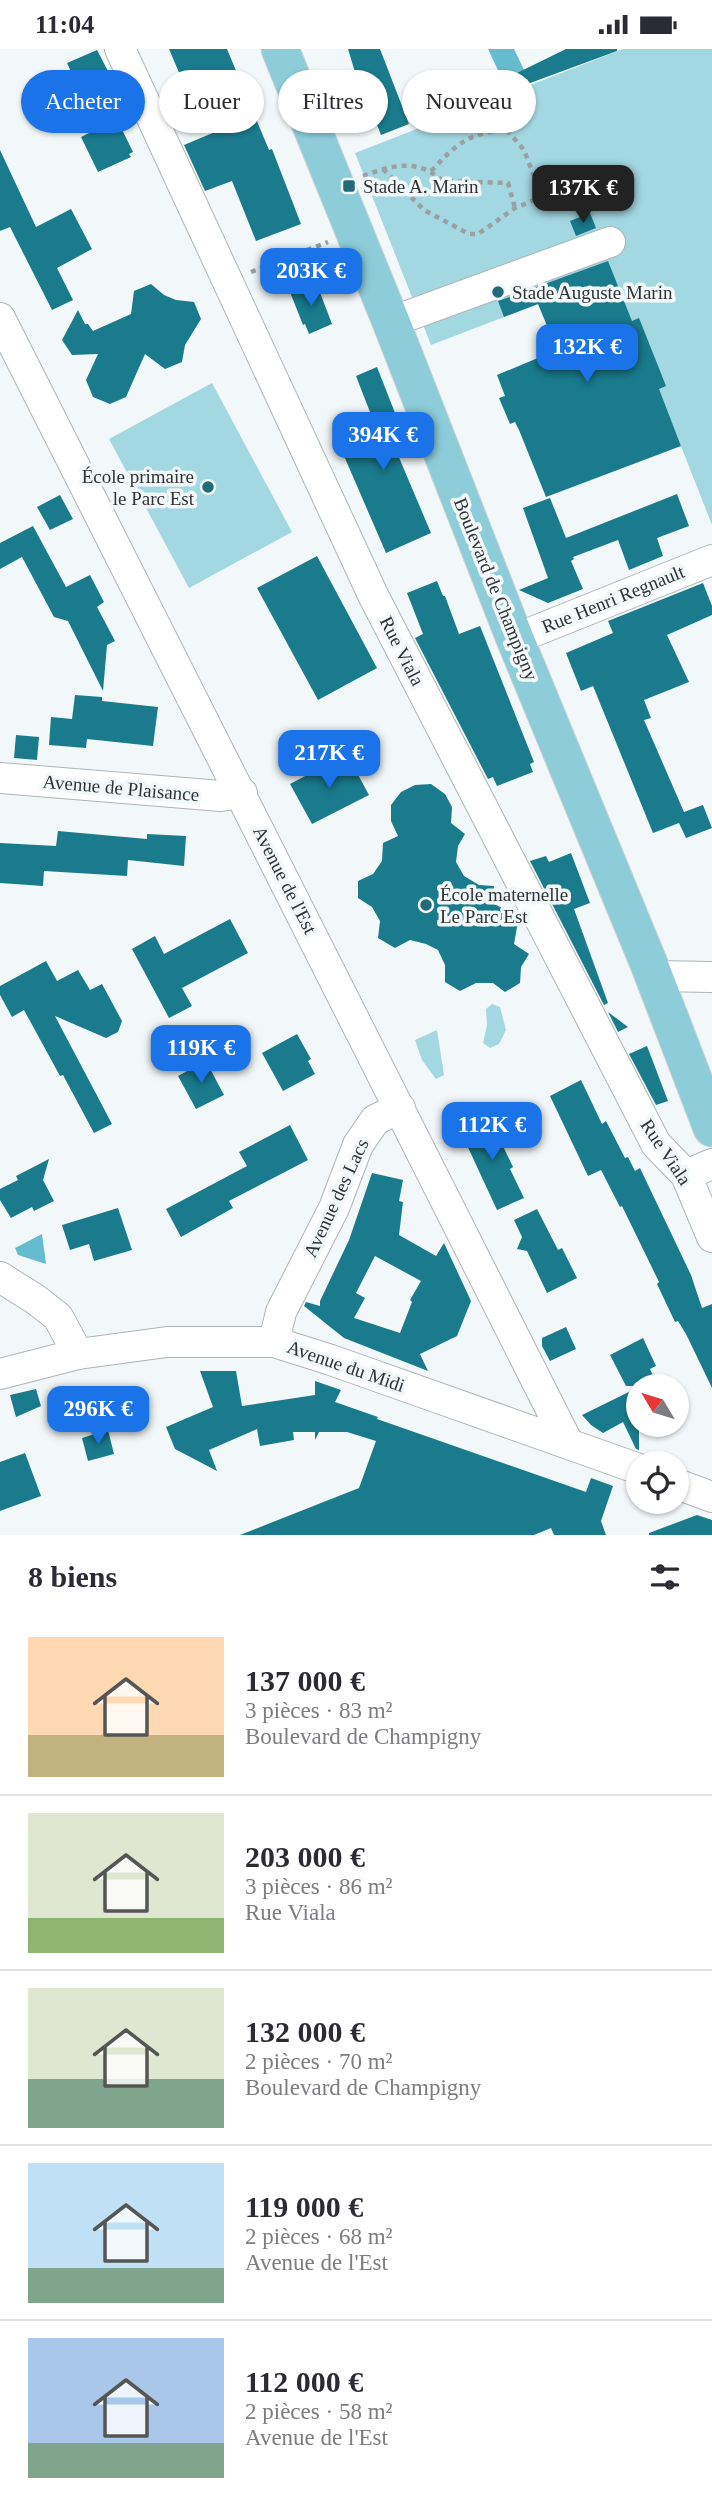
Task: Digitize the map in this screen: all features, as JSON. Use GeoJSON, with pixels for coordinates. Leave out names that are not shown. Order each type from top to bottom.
{"type":"FeatureCollection","features":[{"type":"Feature","properties":{"kind":"main road","name":"Boulevard de Champigny"},"geometry":{"type":"LineString","coordinates":[[280,49],[391,322],[515,639],[654,976],[712,1128]]}},
{"type":"Feature","properties":{"kind":"street","name":"Rue Viala"},"geometry":{"type":"LineString","coordinates":[[120,49],[373,595],[656,1144],[699,1170],[712,1237]]}},
{"type":"Feature","properties":{"kind":"street"},"geometry":{"type":"LineString","coordinates":[[391,322],[610,242]]}},
{"type":"Feature","properties":{"kind":"street","name":"Avenue de l'Est"},"geometry":{"type":"LineString","coordinates":[[0,318],[568,1443]]}},
{"type":"Feature","properties":{"kind":"street","name":"Rue Henri Regnault"},"geometry":{"type":"LineString","coordinates":[[515,639],[712,560]]}},
{"type":"Feature","properties":{"kind":"street","name":"Avenue de Plaisance"},"geometry":{"type":"LineString","coordinates":[[0,778],[221,796],[242,793]]}},
{"type":"Feature","properties":{"kind":"street"},"geometry":{"type":"LineString","coordinates":[[654,976],[712,977]]}},
{"type":"Feature","properties":{"kind":"street","name":"Avenue des Lacs"},"geometry":{"type":"LineString","coordinates":[[274,1342],[281,1312],[334,1208],[358,1145],[375,1120],[400,1108]]}},
{"type":"Feature","properties":{"kind":"street"},"geometry":{"type":"LineString","coordinates":[[0,1277],[58,1317],[78,1354]]}},
{"type":"Feature","properties":{"kind":"street","name":"Avenue du Midi"},"geometry":{"type":"LineString","coordinates":[[0,1374],[78,1354],[167,1342],[274,1342],[626,1464]]}},
{"type":"Feature","properties":{"kind":"street"},"geometry":{"type":"LineString","coordinates":[[689,1488],[712,1497]]}},
{"type":"Feature","properties":{"kind":"path"},"geometry":{"type":"LineString","coordinates":[[431,171],[458,143],[484,132],[506,129],[524,150],[542,197]]}},
{"type":"Feature","properties":{"kind":"path"},"geometry":{"type":"LineString","coordinates":[[335,183],[383,169],[411,165],[431,171],[443,181],[508,183],[515,208]]}},
{"type":"Feature","properties":{"kind":"path"},"geometry":{"type":"LineString","coordinates":[[383,169],[424,211],[469,234],[478,234],[515,208],[551,193]]}},
{"type":"Feature","properties":{"kind":"path"},"geometry":{"type":"LineString","coordinates":[[229,280],[336,239]]}},
{"type":"Feature","properties":{"kind":"shaded area"},"geometry":{"type":"Polygon","coordinates":[[[488,49],[514,49],[524,70],[498,70],[488,49]]]}},
{"type":"Feature","properties":{"kind":"shaded area","name":"Stade Auguste Marin"},"geometry":{"type":"Polygon","coordinates":[[[623,49],[712,49],[712,525],[616,281],[541,309],[538,304],[431,345],[355,153],[407,133],[536,133],[536,83],[623,49]]]}},
{"type":"Feature","properties":{"kind":"shaded area"},"geometry":{"type":"Polygon","coordinates":[[[212,383],[292,532],[189,588],[109,439],[212,383]]]}},
{"type":"Feature","properties":{"kind":"shaded area"},"geometry":{"type":"Polygon","coordinates":[[[492,1004],[500,1007],[506,1030],[499,1044],[490,1048],[483,1043],[487,1025],[486,1009],[492,1004]]]}},
{"type":"Feature","properties":{"kind":"shaded area"},"geometry":{"type":"Polygon","coordinates":[[[437,1030],[444,1075],[436,1079],[422,1060],[415,1040],[437,1030]]]}},
{"type":"Feature","properties":{"kind":"shaded area"},"geometry":{"type":"Polygon","coordinates":[[[42,1234],[46,1264],[18,1255],[15,1248],[42,1234]]]}},
{"type":"Feature","properties":{"kind":"building"},"geometry":{"type":"Polygon","coordinates":[[[169,49],[227,49],[236,70],[178,70],[169,49]]]}},
{"type":"Feature","properties":{"kind":"building"},"geometry":{"type":"Polygon","coordinates":[[[348,49],[380,49],[402,106],[402,127],[388,132],[388,70],[354,70],[348,49]]]}},
{"type":"Feature","properties":{"kind":"building"},"geometry":{"type":"Polygon","coordinates":[[[566,49],[617,49],[536,81],[536,70],[523,70],[566,49]]]}},
{"type":"Feature","properties":{"kind":"building"},"geometry":{"type":"Polygon","coordinates":[[[97,50],[107,70],[70,70],[67,63],[97,50]]]}},
{"type":"Feature","properties":{"kind":"building"},"geometry":{"type":"Polygon","coordinates":[[[89,133],[124,133],[133,152],[129,154],[131,157],[98,172],[81,137],[89,133]]]}},
{"type":"Feature","properties":{"kind":"building"},"geometry":{"type":"Polygon","coordinates":[[[213,133],[262,133],[269,150],[272,149],[301,224],[256,241],[232,181],[205,191],[184,145],[213,133]]]}},
{"type":"Feature","properties":{"kind":"building"},"geometry":{"type":"Polygon","coordinates":[[[0,150],[36,227],[71,209],[92,249],[57,268],[73,300],[52,310],[10,227],[0,231],[0,150]]]}},
{"type":"Feature","properties":{"kind":"building"},"geometry":{"type":"Polygon","coordinates":[[[590,213],[596,228],[576,236],[570,221],[590,213]]]}},
{"type":"Feature","properties":{"kind":"building"},"geometry":{"type":"Polygon","coordinates":[[[608,261],[632,321],[639,318],[666,386],[659,389],[681,446],[546,497],[519,430],[515,422],[510,424],[499,398],[505,396],[497,375],[557,350],[538,304],[504,317],[498,301],[608,261]]]}},
{"type":"Feature","properties":{"kind":"building"},"geometry":{"type":"Polygon","coordinates":[[[316,282],[332,324],[309,334],[290,292],[316,282]]]}},
{"type":"Feature","properties":{"kind":"building"},"geometry":{"type":"Polygon","coordinates":[[[151,284],[164,295],[176,300],[194,302],[201,319],[185,345],[182,362],[165,369],[145,354],[126,397],[110,404],[93,397],[86,380],[98,354],[72,355],[62,340],[78,310],[85,324],[93,331],[131,314],[134,291],[151,284]]]}},
{"type":"Feature","properties":{"kind":"building"},"geometry":{"type":"Polygon","coordinates":[[[377,367],[397,418],[384,422],[431,533],[386,553],[338,442],[382,423],[375,425],[356,376],[377,367]]]}},
{"type":"Feature","properties":{"kind":"building"},"geometry":{"type":"Polygon","coordinates":[[[677,494],[689,526],[657,538],[663,556],[629,570],[618,540],[573,557],[571,561],[583,589],[548,603],[519,590],[548,578],[523,508],[550,498],[566,538],[677,494]]]}},
{"type":"Feature","properties":{"kind":"building"},"geometry":{"type":"Polygon","coordinates":[[[60,495],[73,519],[50,530],[37,507],[60,495]]]}},
{"type":"Feature","properties":{"kind":"building"},"geometry":{"type":"Polygon","coordinates":[[[33,526],[66,587],[90,575],[104,602],[97,607],[115,641],[107,645],[103,691],[68,621],[54,617],[22,557],[0,569],[0,543],[33,526]]]}},
{"type":"Feature","properties":{"kind":"building"},"geometry":{"type":"Polygon","coordinates":[[[317,556],[377,668],[318,700],[257,588],[317,556]]]}},
{"type":"Feature","properties":{"kind":"building"},"geometry":{"type":"Polygon","coordinates":[[[437,581],[459,634],[480,626],[534,762],[530,764],[533,772],[497,786],[493,777],[488,779],[415,638],[423,634],[407,593],[437,581]]]}},
{"type":"Feature","properties":{"kind":"building"},"geometry":{"type":"Polygon","coordinates":[[[703,583],[712,606],[712,615],[667,635],[689,682],[644,700],[651,718],[644,720],[684,812],[703,805],[712,828],[686,838],[679,823],[653,833],[593,686],[581,691],[566,653],[613,633],[608,621],[703,583]]]}},
{"type":"Feature","properties":{"kind":"building"},"geometry":{"type":"Polygon","coordinates":[[[75,695],[158,707],[153,746],[87,739],[86,748],[49,745],[51,717],[72,719],[75,695]]]}},
{"type":"Feature","properties":{"kind":"building"},"geometry":{"type":"Polygon","coordinates":[[[16,735],[39,737],[37,760],[14,758],[16,735]]]}},
{"type":"Feature","properties":{"kind":"building"},"geometry":{"type":"Polygon","coordinates":[[[349,758],[369,795],[312,824],[290,784],[328,764],[330,768],[349,758]]]}},
{"type":"Feature","properties":{"kind":"building"},"geometry":{"type":"Polygon","coordinates":[[[431,784],[445,794],[452,807],[451,823],[465,834],[458,846],[456,862],[464,876],[479,885],[494,886],[492,903],[519,916],[514,944],[529,954],[521,967],[520,983],[505,992],[493,983],[476,983],[460,991],[445,982],[445,965],[438,950],[410,940],[395,948],[378,938],[380,921],[372,907],[358,898],[358,881],[373,874],[382,861],[383,843],[398,836],[391,821],[391,805],[401,792],[415,785],[431,784]]]}},
{"type":"Feature","properties":{"kind":"building"},"geometry":{"type":"Polygon","coordinates":[[[58,831],[147,839],[147,834],[186,836],[184,866],[128,860],[127,876],[44,871],[43,886],[0,883],[0,843],[56,846],[58,831]]]}},
{"type":"Feature","properties":{"kind":"building"},"geometry":{"type":"Polygon","coordinates":[[[571,853],[590,903],[574,909],[608,1003],[604,1005],[530,861],[546,856],[549,862],[571,853]]]}},
{"type":"Feature","properties":{"kind":"building"},"geometry":{"type":"Polygon","coordinates":[[[230,919],[248,953],[182,988],[192,1006],[169,1018],[132,949],[155,936],[164,954],[230,919]]]}},
{"type":"Feature","properties":{"kind":"building"},"geometry":{"type":"Polygon","coordinates":[[[46,961],[57,981],[78,970],[90,990],[102,984],[122,1021],[118,1032],[106,1038],[55,1016],[112,1124],[94,1133],[24,1010],[12,1017],[0,995],[0,986],[46,961]]]}},
{"type":"Feature","properties":{"kind":"building"},"geometry":{"type":"Polygon","coordinates":[[[608,1012],[628,1027],[618,1032],[608,1012]]]}},
{"type":"Feature","properties":{"kind":"building"},"geometry":{"type":"Polygon","coordinates":[[[297,1034],[311,1059],[308,1061],[315,1074],[283,1091],[262,1053],[297,1034]]]}},
{"type":"Feature","properties":{"kind":"building"},"geometry":{"type":"Polygon","coordinates":[[[647,1046],[668,1101],[656,1105],[629,1054],[647,1046]]]}},
{"type":"Feature","properties":{"kind":"building"},"geometry":{"type":"Polygon","coordinates":[[[206,1061],[224,1095],[196,1109],[178,1076],[206,1061]]]}},
{"type":"Feature","properties":{"kind":"building"},"geometry":{"type":"Polygon","coordinates":[[[581,1080],[602,1124],[606,1121],[625,1158],[628,1157],[635,1171],[640,1168],[691,1275],[702,1308],[712,1304],[712,1388],[686,1334],[678,1321],[675,1322],[622,1206],[620,1207],[601,1170],[588,1176],[550,1096],[581,1080]]]}},
{"type":"Feature","properties":{"kind":"building"},"geometry":{"type":"Polygon","coordinates":[[[481,1117],[489,1117],[513,1167],[510,1169],[524,1198],[497,1210],[459,1128],[481,1117]]]}},
{"type":"Feature","properties":{"kind":"building"},"geometry":{"type":"Polygon","coordinates":[[[290,1125],[308,1160],[229,1201],[233,1208],[181,1237],[166,1209],[247,1166],[239,1152],[290,1125]]]}},
{"type":"Feature","properties":{"kind":"building"},"geometry":{"type":"Polygon","coordinates":[[[49,1159],[43,1180],[54,1201],[34,1211],[32,1207],[11,1218],[0,1200],[0,1189],[18,1180],[16,1176],[49,1159]]]}},
{"type":"Feature","properties":{"kind":"building"},"geometry":{"type":"Polygon","coordinates":[[[372,1173],[403,1180],[399,1201],[403,1202],[399,1235],[436,1256],[444,1243],[471,1301],[457,1336],[420,1354],[428,1371],[344,1338],[304,1306],[306,1302],[320,1306],[349,1240],[372,1173]],[[375,1256],[356,1293],[365,1298],[354,1318],[400,1333],[412,1302],[410,1300],[421,1281],[375,1256]]]}},
{"type":"Feature","properties":{"kind":"building"},"geometry":{"type":"Polygon","coordinates":[[[118,1208],[132,1250],[94,1261],[89,1244],[70,1250],[62,1225],[118,1208]]]}},
{"type":"Feature","properties":{"kind":"building"},"geometry":{"type":"Polygon","coordinates":[[[537,1209],[558,1250],[562,1248],[577,1278],[547,1293],[527,1251],[517,1249],[522,1237],[514,1220],[537,1209]]]}},
{"type":"Feature","properties":{"kind":"building"},"geometry":{"type":"Polygon","coordinates":[[[566,1327],[576,1349],[550,1361],[542,1346],[542,1338],[566,1327]]]}},
{"type":"Feature","properties":{"kind":"building"},"geometry":{"type":"Polygon","coordinates":[[[643,1338],[656,1366],[650,1369],[652,1374],[626,1374],[626,1386],[610,1355],[643,1338]]]}},
{"type":"Feature","properties":{"kind":"building"},"geometry":{"type":"Polygon","coordinates":[[[200,1371],[236,1371],[242,1406],[315,1395],[315,1381],[341,1390],[335,1402],[378,1417],[377,1419],[586,1492],[591,1478],[613,1486],[601,1521],[606,1535],[554,1535],[551,1528],[534,1535],[240,1535],[359,1488],[376,1441],[347,1432],[319,1432],[315,1440],[315,1432],[293,1432],[294,1440],[260,1446],[257,1429],[209,1450],[217,1471],[175,1449],[166,1427],[213,1407],[200,1371]]]}},
{"type":"Feature","properties":{"kind":"building"},"geometry":{"type":"Polygon","coordinates":[[[36,1389],[41,1406],[16,1417],[10,1395],[36,1389]]]}},
{"type":"Feature","properties":{"kind":"building"},"geometry":{"type":"Polygon","coordinates":[[[626,1393],[626,1428],[623,1422],[603,1433],[582,1415],[626,1393]]]}},
{"type":"Feature","properties":{"kind":"building"},"geometry":{"type":"Polygon","coordinates":[[[108,1430],[114,1454],[88,1461],[82,1438],[108,1430]]]}},
{"type":"Feature","properties":{"kind":"building"},"geometry":{"type":"Polygon","coordinates":[[[630,1437],[639,1437],[639,1450],[630,1437]]]}},
{"type":"Feature","properties":{"kind":"building"},"geometry":{"type":"Polygon","coordinates":[[[25,1453],[41,1496],[0,1511],[0,1462],[25,1453]]]}},
{"type":"Feature","properties":{"kind":"building"},"geometry":{"type":"Polygon","coordinates":[[[697,1515],[712,1520],[712,1535],[649,1535],[649,1533],[697,1515]]]}},
{"type":"Feature","properties":{"kind":"place","name":"Stade A. Marin"},"geometry":{"type":"Point","coordinates":[349,186]}},
{"type":"Feature","properties":{"kind":"place","name":"Stade Auguste Marin"},"geometry":{"type":"Point","coordinates":[498,292]}},
{"type":"Feature","properties":{"kind":"place","name":"École primaire le Parc Est"},"geometry":{"type":"Point","coordinates":[208,487]}},
{"type":"Feature","properties":{"kind":"place","name":"École maternelle Le Parc Est"},"geometry":{"type":"Point","coordinates":[426,905]}}]}
